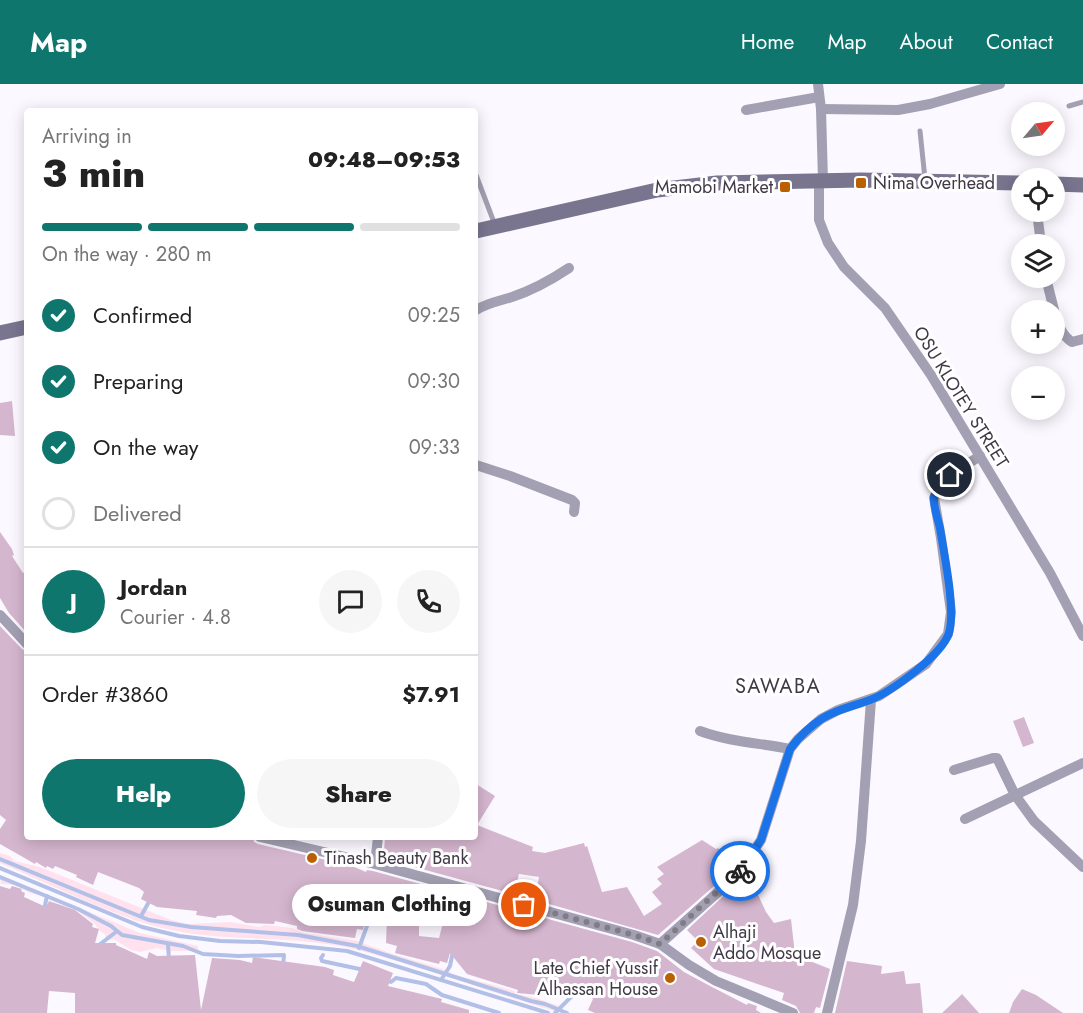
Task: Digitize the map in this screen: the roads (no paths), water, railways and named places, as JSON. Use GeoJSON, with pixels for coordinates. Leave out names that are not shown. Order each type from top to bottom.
{"type":"FeatureCollection","features":[{"type":"Feature","properties":{"kind":"street","name":"OSU KLOTEY STREET"},"geometry":{"type":"LineString","coordinates":[[818,84],[821,109],[819,220],[828,243],[843,267],[885,308],[931,375],[1050,573],[1083,636]]}},
{"type":"Feature","properties":{"kind":"street"},"geometry":{"type":"LineString","coordinates":[[821,109],[898,110],[930,104],[1000,84]]}},
{"type":"Feature","properties":{"kind":"street"},"geometry":{"type":"LineString","coordinates":[[746,110],[819,97]]}},
{"type":"Feature","properties":{"kind":"street"},"geometry":{"type":"LineString","coordinates":[[478,230],[657,190],[717,183],[821,181],[1011,183]]}},
{"type":"Feature","properties":{"kind":"street"},"geometry":{"type":"LineString","coordinates":[[1065,184],[1083,185]]}},
{"type":"Feature","properties":{"kind":"street"},"geometry":{"type":"LineString","coordinates":[[478,309],[544,284],[569,268]]}},
{"type":"Feature","properties":{"kind":"street"},"geometry":{"type":"LineString","coordinates":[[0,333],[24,328]]}},
{"type":"Feature","properties":{"kind":"street"},"geometry":{"type":"LineString","coordinates":[[1065,336],[1072,342],[1083,339]]}},
{"type":"Feature","properties":{"kind":"street"},"geometry":{"type":"LineString","coordinates":[[660,944],[741,870],[761,840],[790,749],[798,739],[821,719],[838,710],[872,700],[926,664],[948,634],[951,612],[942,538],[934,498],[941,484],[950,475],[980,456]]}},
{"type":"Feature","properties":{"kind":"street"},"geometry":{"type":"LineString","coordinates":[[478,466],[572,500],[575,503],[574,512]]}},
{"type":"Feature","properties":{"kind":"street"},"geometry":{"type":"LineString","coordinates":[[0,615],[24,641]]}},
{"type":"Feature","properties":{"kind":"street"},"geometry":{"type":"LineString","coordinates":[[827,1013],[853,905],[861,841],[872,700]]}},
{"type":"Feature","properties":{"kind":"street"},"geometry":{"type":"LineString","coordinates":[[700,730],[747,743],[790,749]]}},
{"type":"Feature","properties":{"kind":"street"},"geometry":{"type":"LineString","coordinates":[[954,770],[997,758],[1015,795],[1034,821],[1083,867]]}},
{"type":"Feature","properties":{"kind":"street"},"geometry":{"type":"LineString","coordinates":[[965,819],[1083,763]]}},
{"type":"Feature","properties":{"kind":"street"},"geometry":{"type":"LineString","coordinates":[[273,840],[375,864],[612,928],[660,944],[716,981],[793,1013]]}},
{"type":"Feature","properties":{"kind":"street"},"geometry":{"type":"LineString","coordinates":[[375,864],[378,840]]}},
{"type":"Feature","properties":{"kind":"lane"},"geometry":{"type":"LineString","coordinates":[[1069,106],[1083,102]]}},
{"type":"Feature","properties":{"kind":"lane"},"geometry":{"type":"LineString","coordinates":[[920,131],[925,181]]}},
{"type":"Feature","properties":{"kind":"lane"},"geometry":{"type":"LineString","coordinates":[[478,180],[496,226]]}},
{"type":"Feature","properties":{"kind":"waterway"},"geometry":{"type":"LineString","coordinates":[[0,859],[149,920],[191,927],[298,935],[357,946],[545,1004],[567,1013]]}},
{"type":"Feature","properties":{"kind":"waterway"},"geometry":{"type":"LineString","coordinates":[[0,868],[142,927],[179,936],[220,941],[261,942],[347,951],[548,1013]]}},
{"type":"Feature","properties":{"kind":"waterway"},"geometry":{"type":"LineString","coordinates":[[0,877],[78,909],[111,926],[122,935],[183,946],[203,954],[284,955],[283,966]]}},
{"type":"Feature","properties":{"kind":"waterway"},"geometry":{"type":"LineString","coordinates":[[44,910],[47,896]]}},
{"type":"Feature","properties":{"kind":"waterway"},"geometry":{"type":"LineString","coordinates":[[141,916],[150,900]]}},
{"type":"Feature","properties":{"kind":"waterway"},"geometry":{"type":"LineString","coordinates":[[359,948],[371,915]]}},
{"type":"Feature","properties":{"kind":"waterway"},"geometry":{"type":"LineString","coordinates":[[369,923],[381,919]]}},
{"type":"Feature","properties":{"kind":"waterway"},"geometry":{"type":"LineString","coordinates":[[99,945],[116,932]]}},
{"type":"Feature","properties":{"kind":"waterway"},"geometry":{"type":"LineString","coordinates":[[168,944],[169,960]]}},
{"type":"Feature","properties":{"kind":"waterway"},"geometry":{"type":"LineString","coordinates":[[441,980],[450,966],[453,951]]}},
{"type":"Feature","properties":{"kind":"waterway"},"geometry":{"type":"LineString","coordinates":[[323,955],[322,961],[364,970]]}},
{"type":"Feature","properties":{"kind":"waterway"},"geometry":{"type":"LineString","coordinates":[[385,979],[391,982],[396,978],[426,984],[442,995],[499,1013]]}},
{"type":"Feature","properties":{"kind":"waterway"},"geometry":{"type":"LineString","coordinates":[[555,1013],[571,997],[588,988]]}},
{"type":"Feature","properties":{"kind":"place","name":"Nima Overhead"},"geometry":{"type":"Point","coordinates":[861,183]}},
{"type":"Feature","properties":{"kind":"place","name":"Mamobi Market"},"geometry":{"type":"Point","coordinates":[785,187]}},
{"type":"Feature","properties":{"kind":"place","name":"Tinash Beauty Bank"},"geometry":{"type":"Point","coordinates":[312,858]}},
{"type":"Feature","properties":{"kind":"place","name":"Osuman Clothing"},"geometry":{"type":"Point","coordinates":[524,905]}},
{"type":"Feature","properties":{"kind":"place","name":"Alhaji Addo Mosque"},"geometry":{"type":"Point","coordinates":[701,942]}},
{"type":"Feature","properties":{"kind":"place","name":"Late Chief Yussif Alhassan House"},"geometry":{"type":"Point","coordinates":[670,978]}},
{"type":"Feature","properties":{"kind":"district","name":"SAWABA"},"geometry":{"type":"Point","coordinates":[778,686]}}]}
